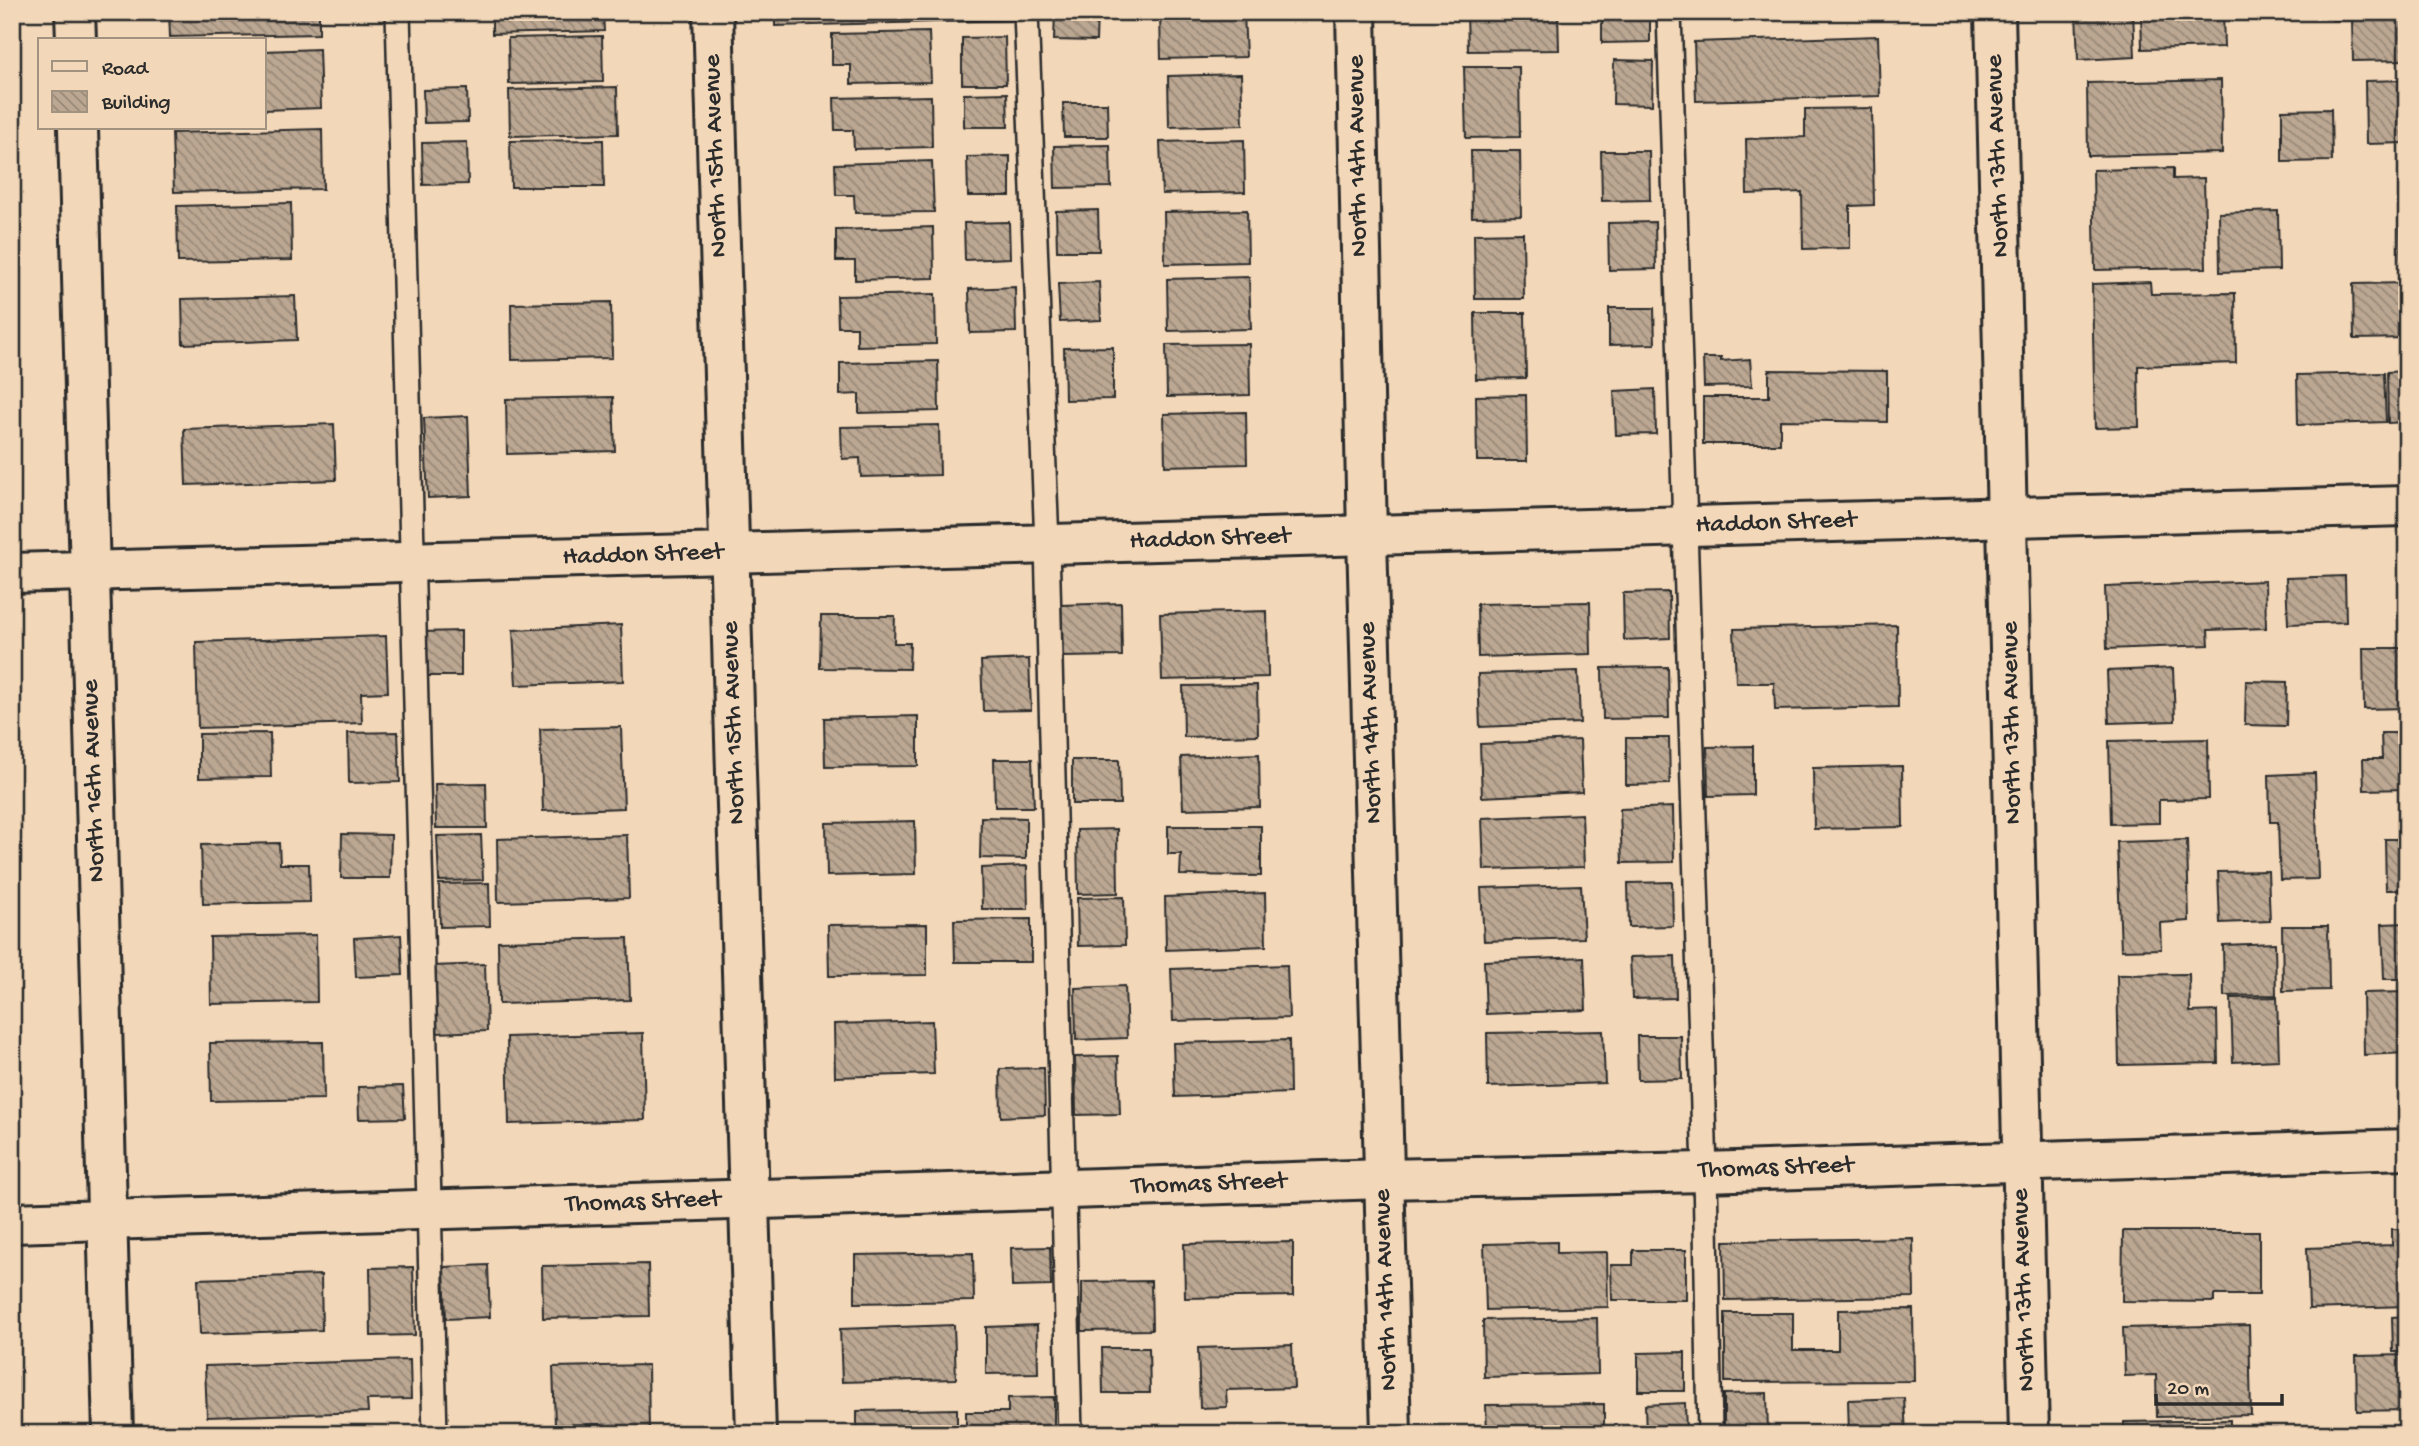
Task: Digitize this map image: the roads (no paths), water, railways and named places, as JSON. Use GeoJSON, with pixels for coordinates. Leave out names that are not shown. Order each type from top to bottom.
{"type":"FeatureCollection","features":[{"type":"Feature","properties":{"kind":"street"},"geometry":{"type":"LineString","coordinates":[[75,12],[76,38]]}},
{"type":"Feature","properties":{"kind":"street","name":"North 15th Avenue"},"geometry":{"type":"LineString","coordinates":[[713,12],[756,1434]]}},
{"type":"Feature","properties":{"kind":"street","name":"North 14th Avenue"},"geometry":{"type":"LineString","coordinates":[[1356,12],[1391,1434]]}},
{"type":"Feature","properties":{"kind":"street","name":"North 13th Avenue"},"geometry":{"type":"LineString","coordinates":[[1995,12],[2029,1434]]}},
{"type":"Feature","properties":{"kind":"street","name":"North 16th Avenue"},"geometry":{"type":"LineString","coordinates":[[78,130],[113,1434]]}},
{"type":"Feature","properties":{"kind":"street","name":"Haddon Street"},"geometry":{"type":"LineString","coordinates":[[12,573],[2407,506]]}},
{"type":"Feature","properties":{"kind":"street","name":"Thomas Street"},"geometry":{"type":"LineString","coordinates":[[12,1223],[2407,1149]]}},
{"type":"Feature","properties":{"kind":"lane"},"geometry":{"type":"LineString","coordinates":[[398,12],[435,1434]]}},
{"type":"Feature","properties":{"kind":"lane"},"geometry":{"type":"LineString","coordinates":[[1026,12],[1047,544],[1069,1434]]}},
{"type":"Feature","properties":{"kind":"lane"},"geometry":{"type":"LineString","coordinates":[[1669,12],[1705,1172],[1710,1434]]}}]}
